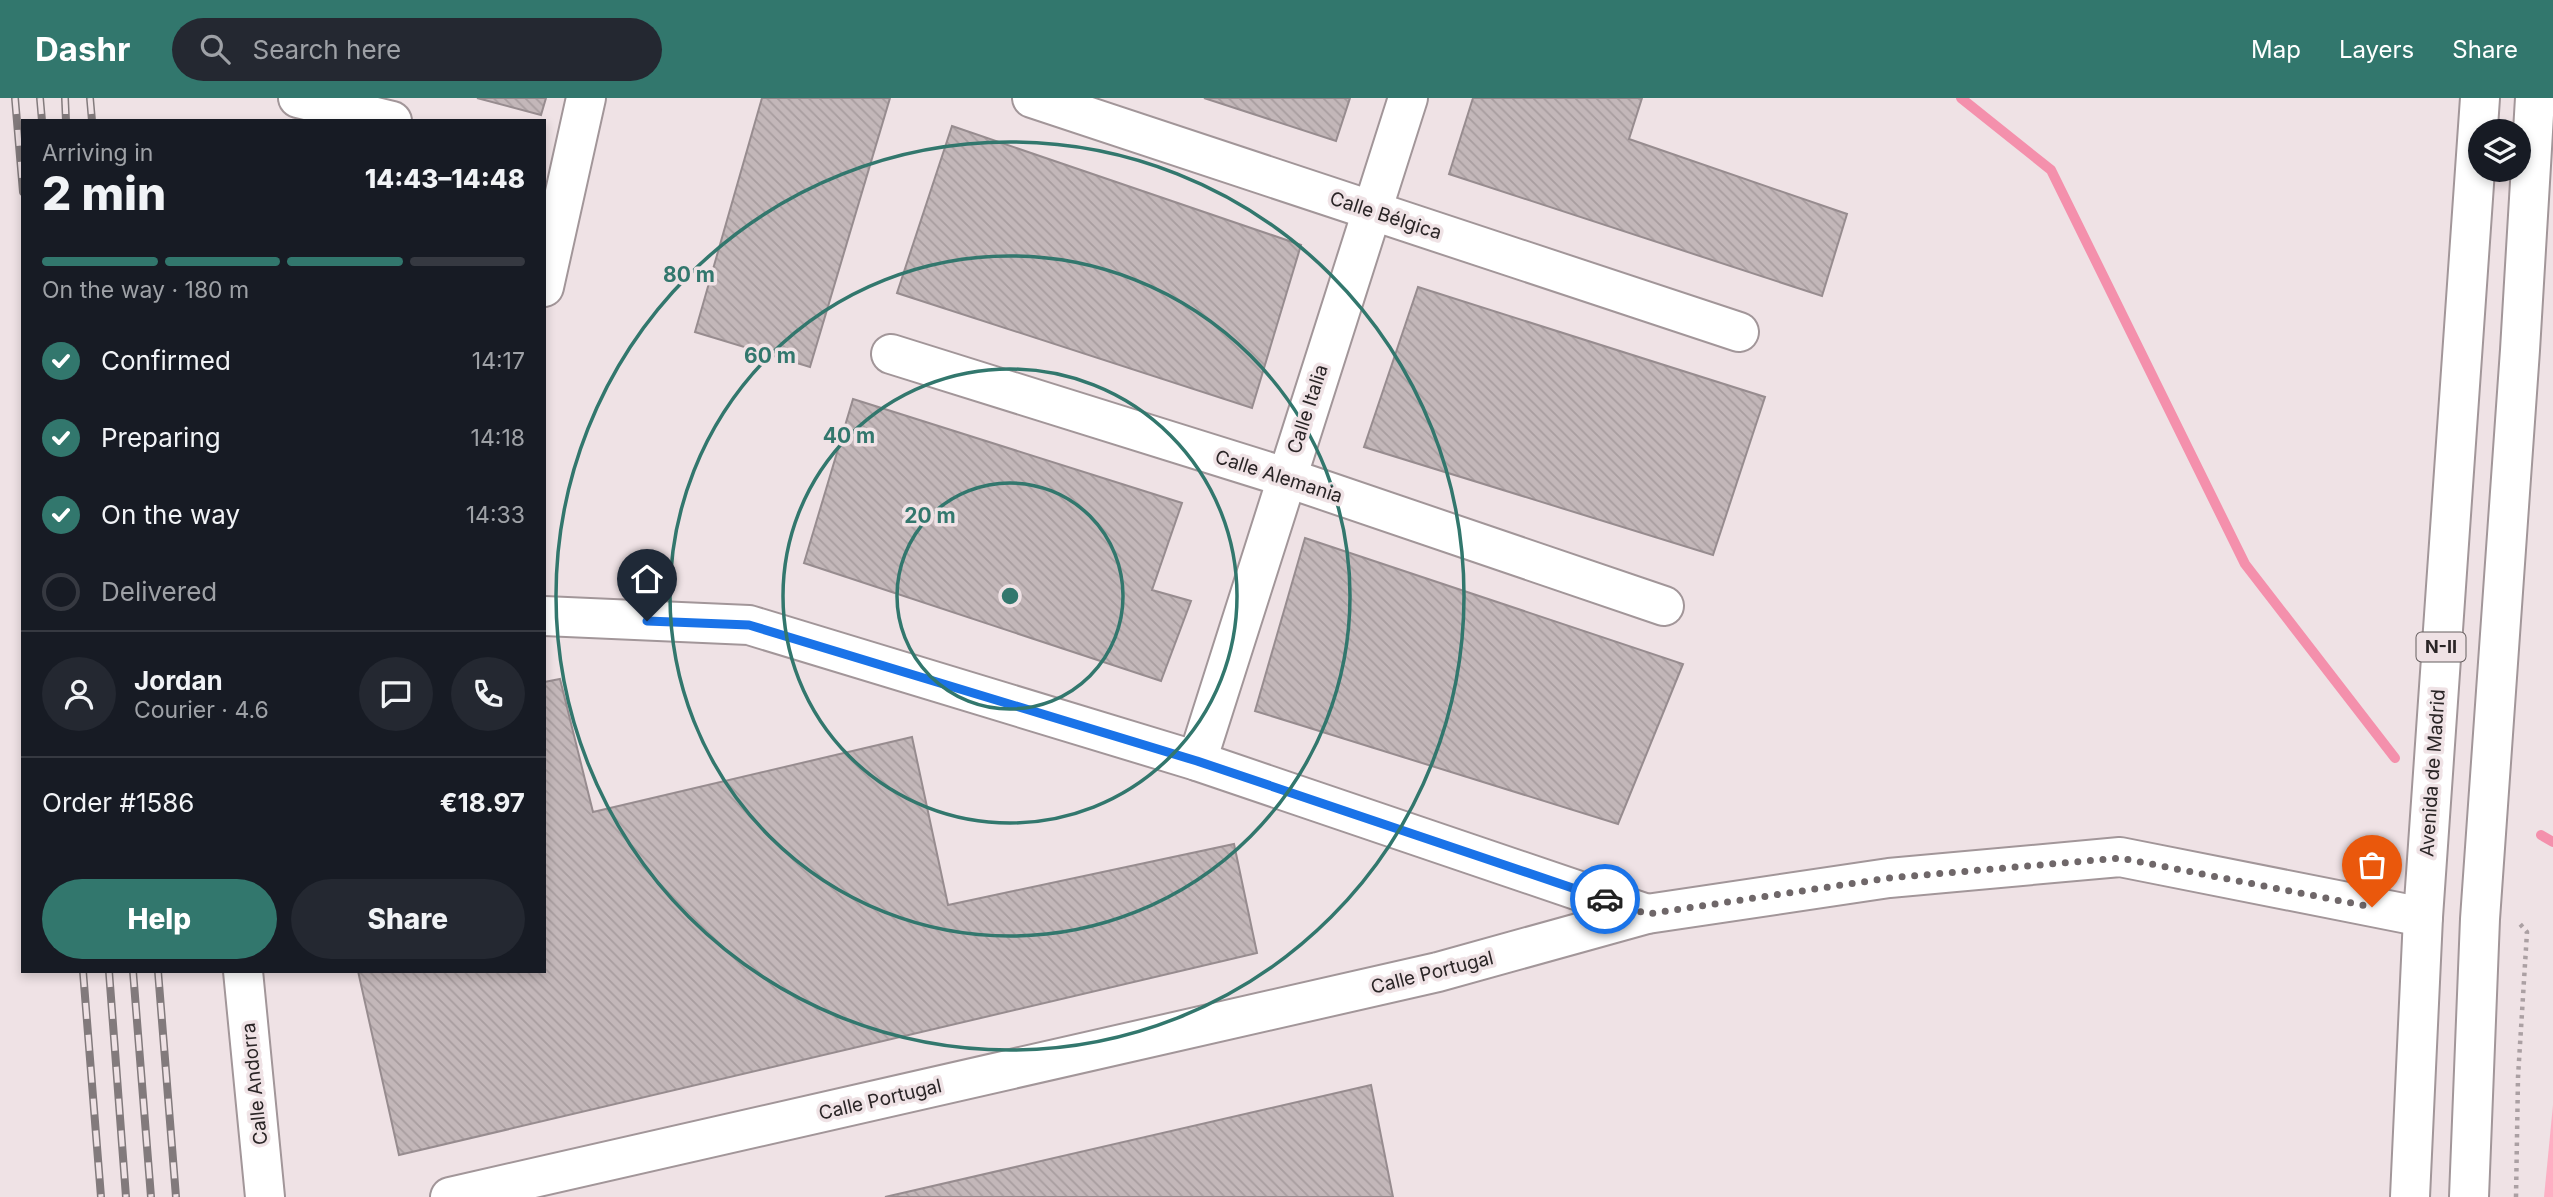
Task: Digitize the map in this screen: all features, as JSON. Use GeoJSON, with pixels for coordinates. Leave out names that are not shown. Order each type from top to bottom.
{"type":"FeatureCollection","features":[{"type":"Feature","properties":{"kind":"main road"},"geometry":{"type":"LineString","coordinates":[[298,98],[384,119]]}},
{"type":"Feature","properties":{"kind":"main road"},"geometry":{"type":"LineString","coordinates":[[546,268],[557,161],[586,98]]}},
{"type":"Feature","properties":{"kind":"main road","name":"Calle Bélgica"},"geometry":{"type":"LineString","coordinates":[[1032,98],[1739,332]]}},
{"type":"Feature","properties":{"kind":"main road","name":"Calle Italia"},"geometry":{"type":"LineString","coordinates":[[1197,761],[1285,477],[1408,98]]}},
{"type":"Feature","properties":{"kind":"main road","name":"Avenida de Madrid"},"geometry":{"type":"LineString","coordinates":[[2410,1197],[2423,917],[2480,98]]}},
{"type":"Feature","properties":{"kind":"main road"},"geometry":{"type":"LineString","coordinates":[[2469,1197],[2480,919],[2535,98]]}},
{"type":"Feature","properties":{"kind":"main road","name":"Calle Alemania"},"geometry":{"type":"LineString","coordinates":[[891,354],[1285,477],[1664,606]]}},
{"type":"Feature","properties":{"kind":"main road"},"geometry":{"type":"LineString","coordinates":[[546,616],[749,625],[1197,761],[1647,914]]}},
{"type":"Feature","properties":{"kind":"main road","name":"Calle Portugal"},"geometry":{"type":"LineString","coordinates":[[450,1197],[1438,972],[1647,914],[1889,878],[2120,858],[2423,917]]}},
{"type":"Feature","properties":{"kind":"main road","name":"Calle Andorra"},"geometry":{"type":"LineString","coordinates":[[243,973],[265,1197]]}},
{"type":"Feature","properties":{"kind":"shaded area"},"geometry":{"type":"Polygon","coordinates":[[[2553,1105],[2553,1197],[2544,1197],[2553,1105]]]}},
{"type":"Feature","properties":{"kind":"building"},"geometry":{"type":"Polygon","coordinates":[[[477,98],[546,98],[541,115],[477,98]]]}},
{"type":"Feature","properties":{"kind":"building"},"geometry":{"type":"Polygon","coordinates":[[[762,98],[890,98],[810,367],[695,332],[762,98]]]}},
{"type":"Feature","properties":{"kind":"building"},"geometry":{"type":"Polygon","coordinates":[[[1204,98],[1350,98],[1336,141],[1204,98]]]}},
{"type":"Feature","properties":{"kind":"building"},"geometry":{"type":"Polygon","coordinates":[[[1473,98],[1642,98],[1629,139],[1847,214],[1822,296],[1449,174],[1473,98]]]}},
{"type":"Feature","properties":{"kind":"building"},"geometry":{"type":"Polygon","coordinates":[[[952,126],[1301,245],[1252,408],[897,293],[952,126]]]}},
{"type":"Feature","properties":{"kind":"building"},"geometry":{"type":"Polygon","coordinates":[[[1418,287],[1765,397],[1713,555],[1364,447],[1418,287]]]}},
{"type":"Feature","properties":{"kind":"building"},"geometry":{"type":"Polygon","coordinates":[[[853,399],[1182,503],[1152,590],[1191,601],[1161,681],[804,563],[853,399]]]}},
{"type":"Feature","properties":{"kind":"building"},"geometry":{"type":"Polygon","coordinates":[[[1305,538],[1683,664],[1618,824],[1255,711],[1305,538]]]}},
{"type":"Feature","properties":{"kind":"building"},"geometry":{"type":"Polygon","coordinates":[[[560,679],[593,812],[912,737],[948,905],[1234,844],[1257,953],[399,1155],[358,973],[546,973],[546,682],[560,679]]]}},
{"type":"Feature","properties":{"kind":"building"},"geometry":{"type":"Polygon","coordinates":[[[1371,1085],[1393,1197],[885,1197],[1371,1085]]]}},
{"type":"Feature","properties":{"kind":"waterway"},"geometry":{"type":"LineString","coordinates":[[1961,98],[2051,170],[2245,564],[2395,758]]}},
{"type":"Feature","properties":{"kind":"waterway"},"geometry":{"type":"LineString","coordinates":[[2541,835],[2553,842]]}},
{"type":"Feature","properties":{"kind":"railway"},"geometry":{"type":"LineString","coordinates":[[15,98],[21,168]]}},
{"type":"Feature","properties":{"kind":"railway"},"geometry":{"type":"LineString","coordinates":[[40,98],[42,119]]}},
{"type":"Feature","properties":{"kind":"railway"},"geometry":{"type":"LineString","coordinates":[[65,98],[66,119]]}},
{"type":"Feature","properties":{"kind":"railway"},"geometry":{"type":"LineString","coordinates":[[90,98],[92,119]]}},
{"type":"Feature","properties":{"kind":"railway"},"geometry":{"type":"LineString","coordinates":[[83,973],[101,1197]]}},
{"type":"Feature","properties":{"kind":"railway"},"geometry":{"type":"LineString","coordinates":[[109,973],[126,1197]]}},
{"type":"Feature","properties":{"kind":"railway"},"geometry":{"type":"LineString","coordinates":[[133,973],[151,1197]]}},
{"type":"Feature","properties":{"kind":"railway"},"geometry":{"type":"LineString","coordinates":[[158,973],[176,1197]]}},
{"type":"Feature","properties":{"kind":"way so far"},"geometry":{"type":"LineString","coordinates":[[1605,899],[1647,914],[1889,878],[2120,858],[2372,907]]}},
{"type":"Feature","properties":{"kind":"route"},"geometry":{"type":"LineString","coordinates":[[647,621],[749,625],[1197,761],[1605,899]]}}]}
